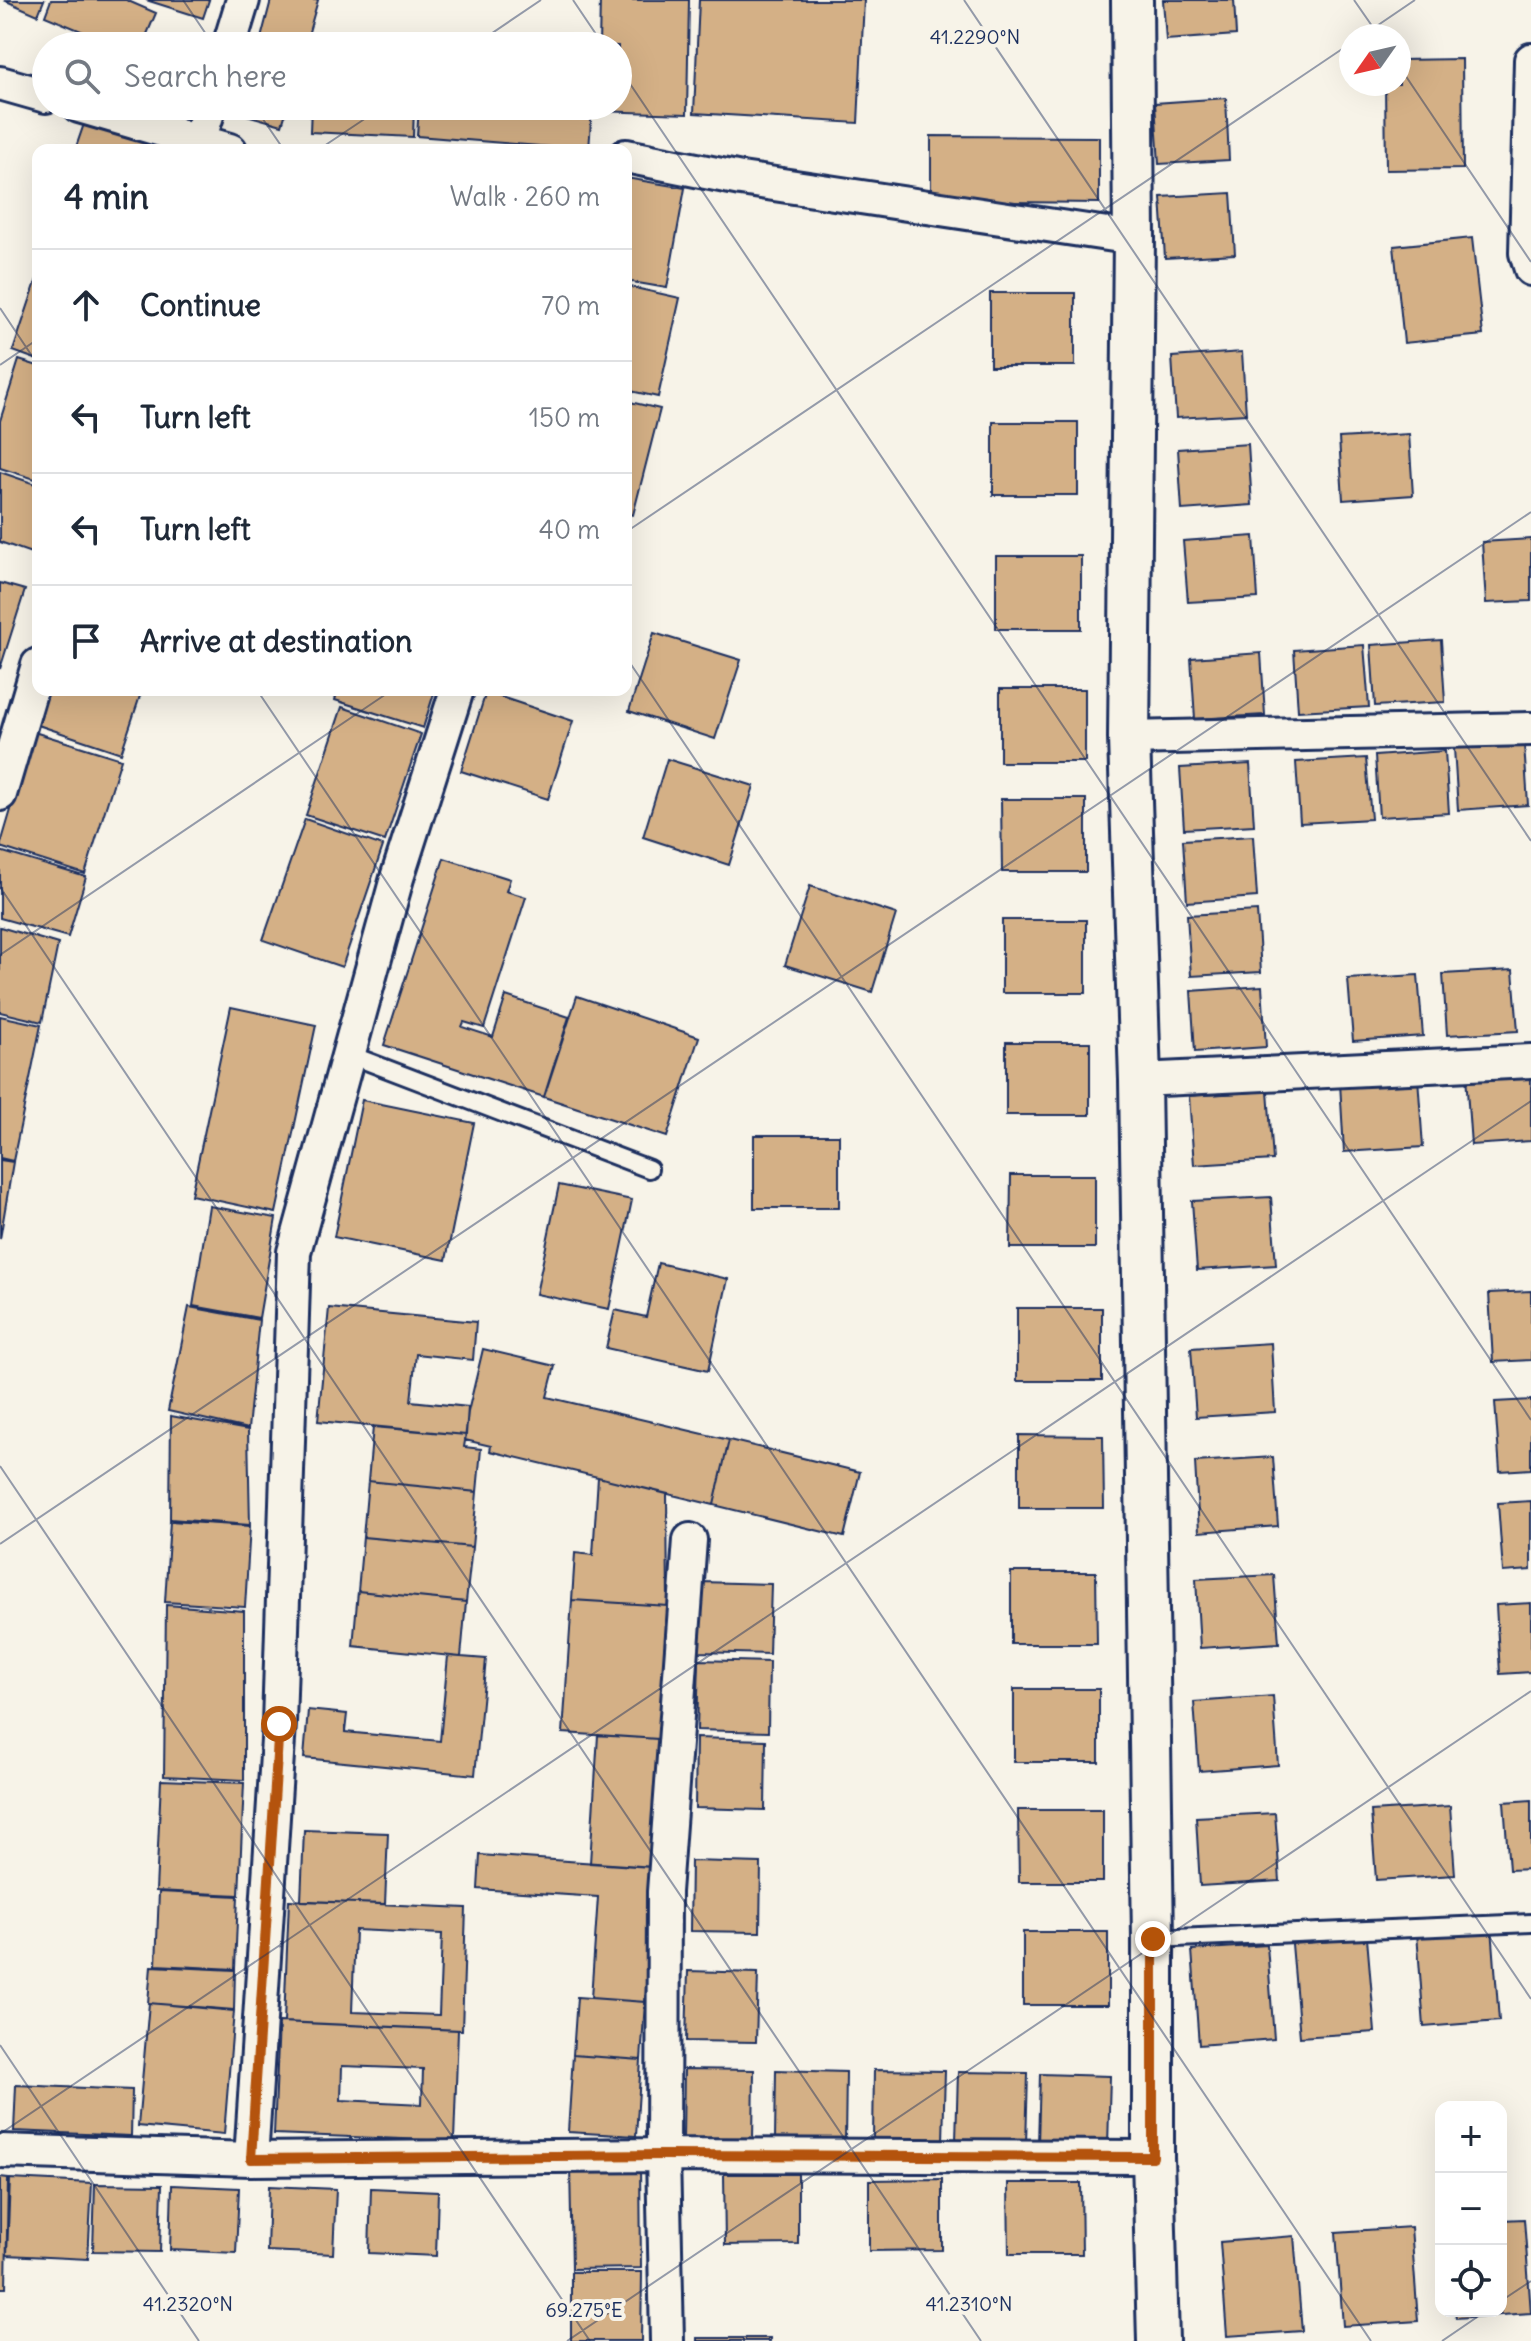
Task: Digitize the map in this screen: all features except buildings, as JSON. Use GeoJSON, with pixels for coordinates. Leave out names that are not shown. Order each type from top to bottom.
{"type":"FeatureCollection","features":[{"type":"Feature","properties":{"kind":"street"},"geometry":{"type":"LineString","coordinates":[[233,32],[243,0]]}},
{"type":"Feature","properties":{"kind":"street"},"geometry":{"type":"LineString","coordinates":[[1132,0],[1134,238],[1129,738],[1140,1080],[1158,2341]]}},
{"type":"Feature","properties":{"kind":"street"},"geometry":{"type":"LineString","coordinates":[[1531,60],[1526,253],[1531,269]]}},
{"type":"Feature","properties":{"kind":"street"},"geometry":{"type":"LineString","coordinates":[[0,83],[32,92]]}},
{"type":"Feature","properties":{"kind":"street"},"geometry":{"type":"LineString","coordinates":[[121,120],[192,144]]}},
{"type":"Feature","properties":{"kind":"street"},"geometry":{"type":"LineString","coordinates":[[199,144],[206,120]]}},
{"type":"Feature","properties":{"kind":"street"},"geometry":{"type":"LineString","coordinates":[[632,157],[741,179],[1134,238]]}},
{"type":"Feature","properties":{"kind":"street"},"geometry":{"type":"LineString","coordinates":[[0,794],[32,685]]}},
{"type":"Feature","properties":{"kind":"street"},"geometry":{"type":"LineString","coordinates":[[251,2159],[279,1724],[294,1252],[397,878],[455,696]]}},
{"type":"Feature","properties":{"kind":"street"},"geometry":{"type":"LineString","coordinates":[[1129,738],[1531,729]]}},
{"type":"Feature","properties":{"kind":"street"},"geometry":{"type":"LineString","coordinates":[[1140,1080],[1531,1061]]}},
{"type":"Feature","properties":{"kind":"street"},"geometry":{"type":"LineString","coordinates":[[667,2341],[663,2155],[664,1892],[690,1540]]}},
{"type":"Feature","properties":{"kind":"street"},"geometry":{"type":"LineString","coordinates":[[0,2151],[251,2159],[663,2155],[1153,2157]]}},
{"type":"Feature","properties":{"kind":"lane"},"geometry":{"type":"LineString","coordinates":[[348,1054],[649,1169]]}},
{"type":"Feature","properties":{"kind":"lane"},"geometry":{"type":"LineString","coordinates":[[1153,1939],[1531,1923]]}},
{"type":"Feature","properties":{"kind":"route"},"geometry":{"type":"LineString","coordinates":[[279,1724],[251,2159],[663,2155],[1153,2157],[1153,1939]]}}]}
